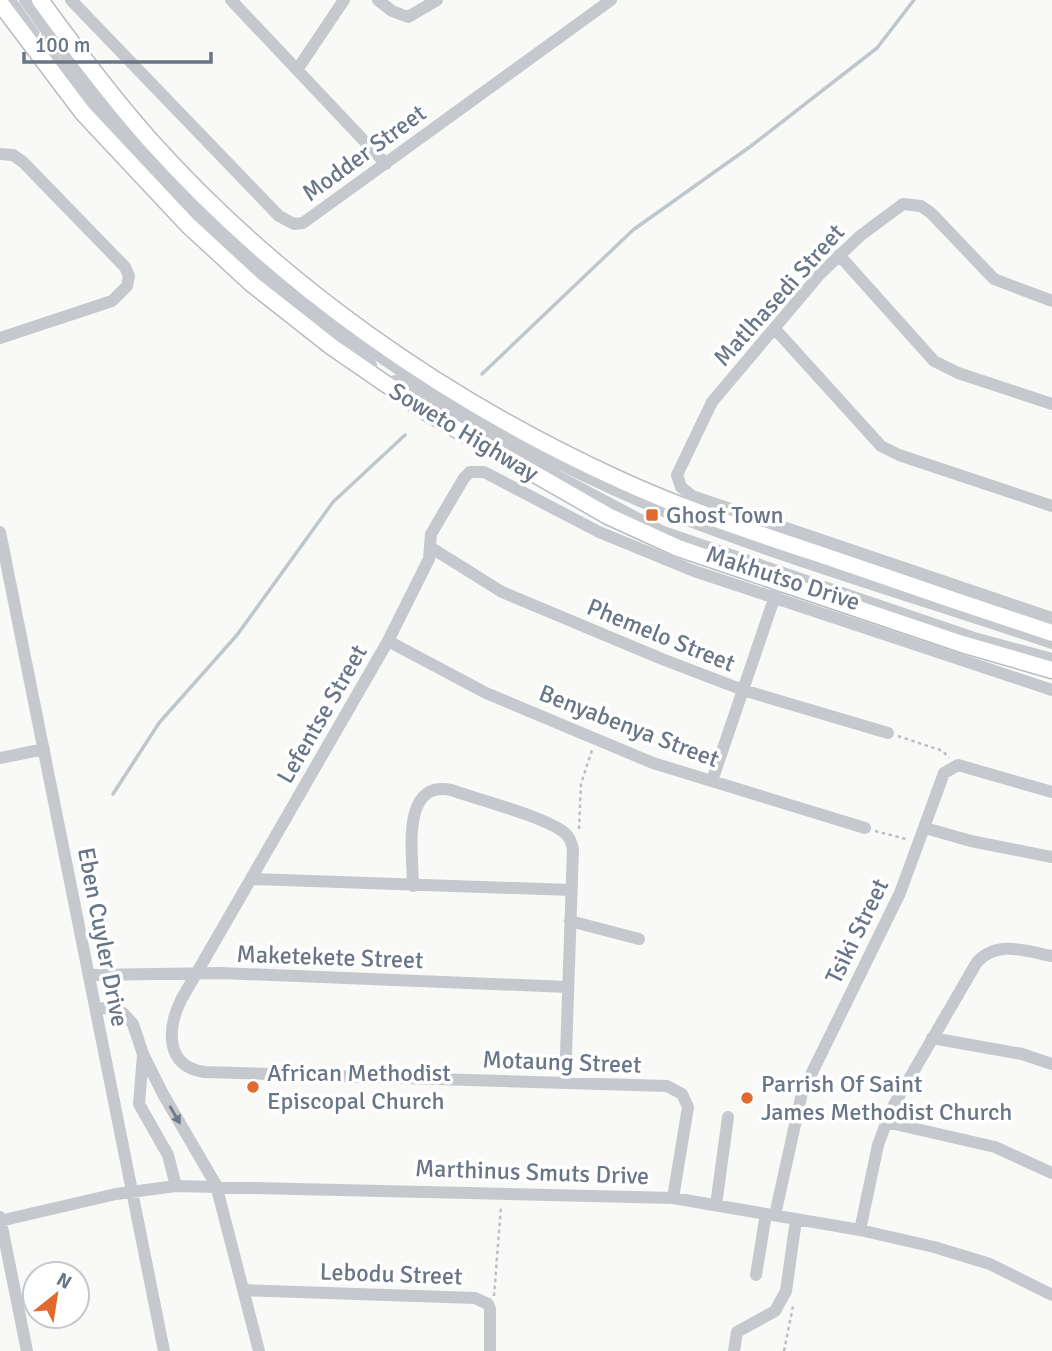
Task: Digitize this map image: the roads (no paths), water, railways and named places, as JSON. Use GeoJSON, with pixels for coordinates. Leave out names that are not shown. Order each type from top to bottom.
{"type":"FeatureCollection","features":[{"type":"Feature","properties":{"kind":"main road","name":"Soweto Highway"},"geometry":{"type":"LineString","coordinates":[[40,0],[119,104],[153,143],[277,262],[391,352],[479,406],[620,480],[732,524],[1052,633]]}},
{"type":"Feature","properties":{"kind":"main road","name":"Soweto Highway"},"geometry":{"type":"LineString","coordinates":[[0,3],[83,113],[127,163],[252,285],[332,347],[428,414],[608,516],[777,590],[1052,670]]}},
{"type":"Feature","properties":{"kind":"street","name":"Soweto Highway"},"geometry":{"type":"LineString","coordinates":[[10,0],[94,111],[205,228],[324,330],[422,399],[529,461],[663,532],[974,638],[1052,659]]}},
{"type":"Feature","properties":{"kind":"street","name":"Soweto Highway"},"geometry":{"type":"LineString","coordinates":[[25,0],[141,144],[227,232],[377,354],[440,394],[539,452],[667,512],[1052,643]]}},
{"type":"Feature","properties":{"kind":"street","name":"Modder Street"},"geometry":{"type":"LineString","coordinates":[[71,0],[285,221],[303,223],[611,0]]}},
{"type":"Feature","properties":{"kind":"street"},"geometry":{"type":"LineString","coordinates":[[231,0],[386,163]]}},
{"type":"Feature","properties":{"kind":"street"},"geometry":{"type":"LineString","coordinates":[[297,70],[344,0]]}},
{"type":"Feature","properties":{"kind":"street"},"geometry":{"type":"LineString","coordinates":[[378,0],[392,11],[408,17],[437,0]]}},
{"type":"Feature","properties":{"kind":"street"},"geometry":{"type":"LineString","coordinates":[[0,154],[13,155],[23,162],[125,267],[129,276],[127,286],[112,301],[0,338]]}},
{"type":"Feature","properties":{"kind":"street","name":"Matlhasedi Street"},"geometry":{"type":"LineString","coordinates":[[678,480],[678,472],[708,408],[839,255],[894,209],[910,203],[930,213],[993,279],[1052,301]]}},
{"type":"Feature","properties":{"kind":"street"},"geometry":{"type":"LineString","coordinates":[[839,255],[934,360],[958,373],[1052,404]]}},
{"type":"Feature","properties":{"kind":"street"},"geometry":{"type":"LineString","coordinates":[[775,329],[881,446],[899,456],[1052,506]]}},
{"type":"Feature","properties":{"kind":"street","name":"Makhutso Drive"},"geometry":{"type":"LineString","coordinates":[[470,472],[484,472],[599,533],[694,571],[777,590],[1052,690]]}},
{"type":"Feature","properties":{"kind":"street","name":"Lefentse Street"},"geometry":{"type":"LineString","coordinates":[[196,973],[388,640],[429,559],[431,534],[470,472]]}},
{"type":"Feature","properties":{"kind":"street","name":"Makhutso Drive"},"geometry":{"type":"LineString","coordinates":[[678,480],[692,496],[1052,618]]}},
{"type":"Feature","properties":{"kind":"street","name":"Eben Cuyler Drive"},"geometry":{"type":"LineString","coordinates":[[0,532],[164,1351]]}},
{"type":"Feature","properties":{"kind":"street","name":"Phemelo Street"},"geometry":{"type":"LineString","coordinates":[[430,547],[502,592],[743,690],[888,733]]}},
{"type":"Feature","properties":{"kind":"street"},"geometry":{"type":"LineString","coordinates":[[712,781],[777,590]]}},
{"type":"Feature","properties":{"kind":"street","name":"Benyabenya Street"},"geometry":{"type":"LineString","coordinates":[[388,640],[454,678],[653,764],[865,828]]}},
{"type":"Feature","properties":{"kind":"street"},"geometry":{"type":"LineString","coordinates":[[0,758],[44,749]]}},
{"type":"Feature","properties":{"kind":"street","name":"Tsiki Street"},"geometry":{"type":"LineString","coordinates":[[756,1275],[802,1093],[889,918],[944,773],[955,766],[1052,792]]}},
{"type":"Feature","properties":{"kind":"street"},"geometry":{"type":"LineString","coordinates":[[413,886],[414,810],[424,795],[437,789],[451,790],[544,823],[565,833],[571,840],[565,1083]]}},
{"type":"Feature","properties":{"kind":"street"},"geometry":{"type":"LineString","coordinates":[[925,828],[971,841],[1052,857]]}},
{"type":"Feature","properties":{"kind":"street"},"geometry":{"type":"LineString","coordinates":[[251,879],[571,891]]}},
{"type":"Feature","properties":{"kind":"street"},"geometry":{"type":"LineString","coordinates":[[570,921],[639,939]]}},
{"type":"Feature","properties":{"kind":"street"},"geometry":{"type":"LineString","coordinates":[[860,1230],[886,1122],[970,972],[986,952],[998,948],[1052,956]]}},
{"type":"Feature","properties":{"kind":"street","name":"Maketekete Street"},"geometry":{"type":"LineString","coordinates":[[90,975],[196,973],[568,987]]}},
{"type":"Feature","properties":{"kind":"street","name":"Motaung Street"},"geometry":{"type":"LineString","coordinates":[[196,973],[176,1011],[172,1028],[177,1059],[192,1070],[660,1086],[682,1094],[688,1107],[673,1198]]}},
{"type":"Feature","properties":{"kind":"street"},"geometry":{"type":"LineString","coordinates":[[96,1009],[108,1008],[123,1013],[133,1024],[143,1054],[216,1185],[259,1351]]}},
{"type":"Feature","properties":{"kind":"street"},"geometry":{"type":"LineString","coordinates":[[933,1038],[1022,1054],[1052,1064]]}},
{"type":"Feature","properties":{"kind":"street"},"geometry":{"type":"LineString","coordinates":[[143,1054],[139,1104],[168,1155],[176,1186]]}},
{"type":"Feature","properties":{"kind":"street"},"geometry":{"type":"LineString","coordinates":[[716,1205],[729,1117]]}},
{"type":"Feature","properties":{"kind":"street"},"geometry":{"type":"LineString","coordinates":[[886,1122],[995,1147],[1052,1173]]}},
{"type":"Feature","properties":{"kind":"street","name":"Marthinus Smuts Drive"},"geometry":{"type":"LineString","coordinates":[[0,1220],[132,1192],[176,1186],[673,1198],[860,1230],[965,1255],[1052,1295]]}},
{"type":"Feature","properties":{"kind":"street"},"geometry":{"type":"LineString","coordinates":[[0,1220],[27,1351]]}},
{"type":"Feature","properties":{"kind":"street"},"geometry":{"type":"LineString","coordinates":[[734,1351],[737,1332],[775,1311],[786,1291],[796,1220]]}},
{"type":"Feature","properties":{"kind":"street","name":"Lebodu Street"},"geometry":{"type":"LineString","coordinates":[[243,1290],[475,1298],[488,1304],[491,1319],[490,1351]]}},
{"type":"Feature","properties":{"kind":"waterway"},"geometry":{"type":"LineString","coordinates":[[482,374],[633,230],[751,146],[877,48],[914,0]]}},
{"type":"Feature","properties":{"kind":"waterway"},"geometry":{"type":"LineString","coordinates":[[113,794],[159,723],[237,635],[333,502],[405,435]]}},
{"type":"Feature","properties":{"kind":"place","name":"Ghost Town"},"geometry":{"type":"Point","coordinates":[652,515]}},
{"type":"Feature","properties":{"kind":"place","name":"African Methodist Episcopal Church"},"geometry":{"type":"Point","coordinates":[253,1087]}},
{"type":"Feature","properties":{"kind":"place","name":"Parrish Of Saint James Methodist Church"},"geometry":{"type":"Point","coordinates":[747,1098]}}]}
